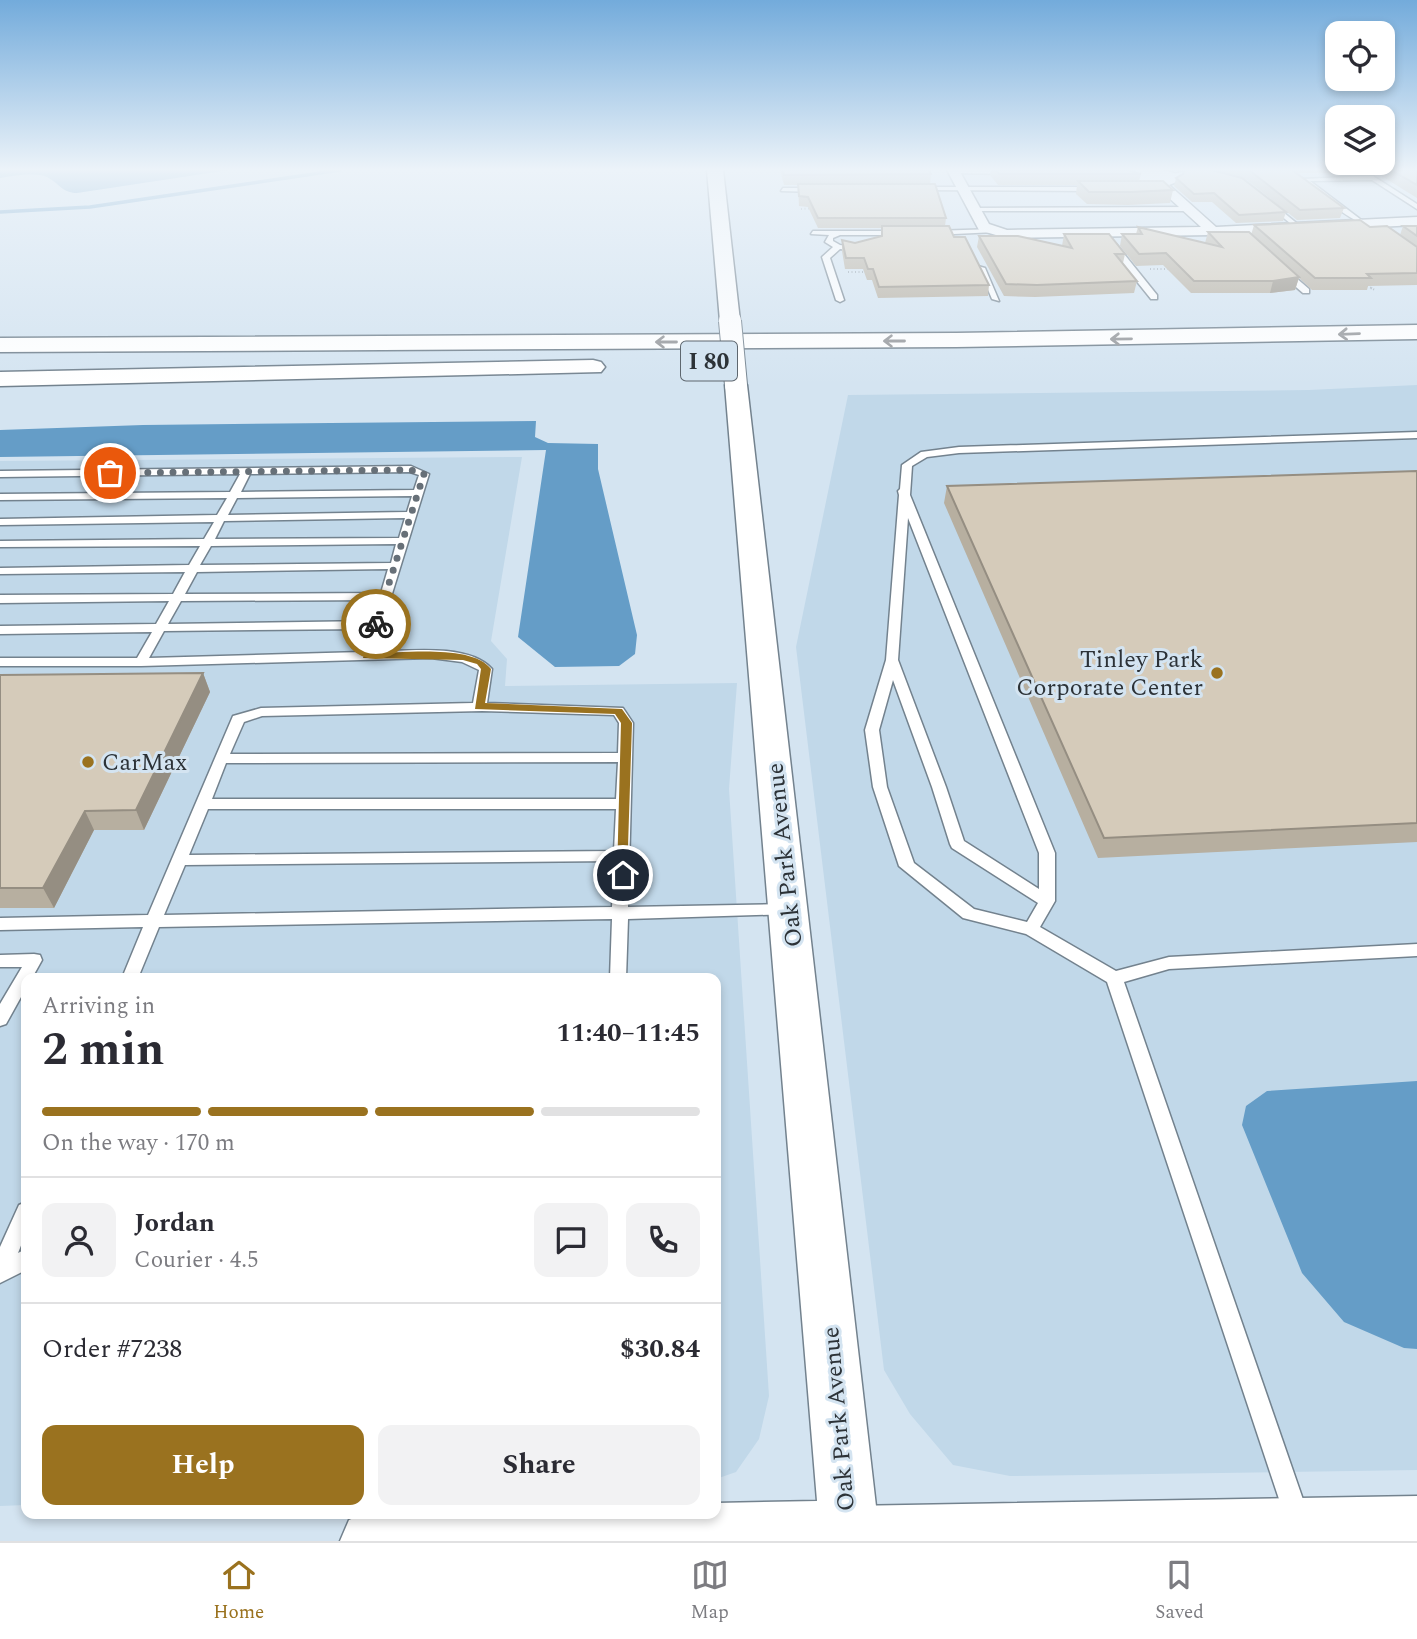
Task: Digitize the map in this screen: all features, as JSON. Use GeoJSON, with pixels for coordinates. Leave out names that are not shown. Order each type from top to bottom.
{"type":"FeatureCollection","features":[{"type":"Feature","properties":{"kind":"highway","name":"I 80"},"geometry":{"type":"LineString","coordinates":[[0,345],[970,340],[1417,332]]}},
{"type":"Feature","properties":{"kind":"highway"},"geometry":{"type":"LineString","coordinates":[[0,337],[82,344]]}},
{"type":"Feature","properties":{"kind":"highway","name":"I 80"},"geometry":{"type":"LineString","coordinates":[[0,367],[1417,354]]}},
{"type":"Feature","properties":{"kind":"highway"},"geometry":{"type":"LineString","coordinates":[[0,379],[525,370],[700,361]]}},
{"type":"Feature","properties":{"kind":"street","name":"Oak Park Avenue"},"geometry":{"type":"LineString","coordinates":[[722,242],[790,910],[849,1535]]}},
{"type":"Feature","properties":{"kind":"street"},"geometry":{"type":"LineString","coordinates":[[370,1541],[849,1535],[1417,1520]]}},
{"type":"Feature","properties":{"kind":"lane"},"geometry":{"type":"LineString","coordinates":[[832,242],[838,247],[870,247]]}},
{"type":"Feature","properties":{"kind":"lane"},"geometry":{"type":"LineString","coordinates":[[1110,242],[1154,297]]}},
{"type":"Feature","properties":{"kind":"lane"},"geometry":{"type":"LineString","coordinates":[[838,247],[826,257],[839,300]]}},
{"type":"Feature","properties":{"kind":"lane"},"geometry":{"type":"LineString","coordinates":[[974,255],[996,299]]}},
{"type":"Feature","properties":{"kind":"lane"},"geometry":{"type":"LineString","coordinates":[[1276,265],[1306,291]]}},
{"type":"Feature","properties":{"kind":"lane"},"geometry":{"type":"LineString","coordinates":[[1299,1522],[1114,978],[1031,929],[969,914],[907,866],[880,787],[872,730],[892,660],[907,465],[924,454],[1417,435]]}},
{"type":"Feature","properties":{"kind":"lane"},"geometry":{"type":"LineString","coordinates":[[0,474],[411,470],[424,474],[367,656]]}},
{"type":"Feature","properties":{"kind":"lane"},"geometry":{"type":"LineString","coordinates":[[141,662],[247,471]]}},
{"type":"Feature","properties":{"kind":"lane"},"geometry":{"type":"LineString","coordinates":[[903,491],[1047,853],[1047,901],[1031,929]]}},
{"type":"Feature","properties":{"kind":"lane"},"geometry":{"type":"LineString","coordinates":[[0,497],[418,493]]}},
{"type":"Feature","properties":{"kind":"lane"},"geometry":{"type":"LineString","coordinates":[[0,522],[219,521],[411,515]]}},
{"type":"Feature","properties":{"kind":"lane"},"geometry":{"type":"LineString","coordinates":[[0,544],[403,541]]}},
{"type":"Feature","properties":{"kind":"lane"},"geometry":{"type":"LineString","coordinates":[[0,571],[395,566]]}},
{"type":"Feature","properties":{"kind":"lane"},"geometry":{"type":"LineString","coordinates":[[0,599],[386,596]]}},
{"type":"Feature","properties":{"kind":"lane"},"geometry":{"type":"LineString","coordinates":[[0,630],[376,625]]}},
{"type":"Feature","properties":{"kind":"lane"},"geometry":{"type":"LineString","coordinates":[[0,662],[464,657],[480,662],[486,669],[479,706],[486,707]]}},
{"type":"Feature","properties":{"kind":"lane"},"geometry":{"type":"LineString","coordinates":[[892,660],[957,844],[1047,901]]}},
{"type":"Feature","properties":{"kind":"lane"},"geometry":{"type":"LineString","coordinates":[[132,973],[238,719],[261,712],[486,707],[618,711],[626,723],[618,973]]}},
{"type":"Feature","properties":{"kind":"lane"},"geometry":{"type":"LineString","coordinates":[[222,759],[625,757]]}},
{"type":"Feature","properties":{"kind":"lane"},"geometry":{"type":"LineString","coordinates":[[203,804],[625,803]]}},
{"type":"Feature","properties":{"kind":"lane"},"geometry":{"type":"LineString","coordinates":[[180,860],[623,856]]}},
{"type":"Feature","properties":{"kind":"lane"},"geometry":{"type":"LineString","coordinates":[[0,923],[790,910]]}},
{"type":"Feature","properties":{"kind":"lane"},"geometry":{"type":"LineString","coordinates":[[1114,978],[1169,963],[1417,950]]}},
{"type":"Feature","properties":{"kind":"lane"},"geometry":{"type":"LineString","coordinates":[[0,961],[34,960],[27,973]]}},
{"type":"Feature","properties":{"kind":"lane"},"geometry":{"type":"LineString","coordinates":[[0,1019],[21,983]]}},
{"type":"Feature","properties":{"kind":"lane"},"geometry":{"type":"LineString","coordinates":[[0,1271],[21,1223]]}},
{"type":"Feature","properties":{"kind":"lane"},"geometry":{"type":"LineString","coordinates":[[0,1271],[21,1261]]}},
{"type":"Feature","properties":{"kind":"path"},"geometry":{"type":"LineString","coordinates":[[1149,269],[1178,268]]}},
{"type":"Feature","properties":{"kind":"path"},"geometry":{"type":"LineString","coordinates":[[848,272],[878,271]]}},
{"type":"Feature","properties":{"kind":"path"},"geometry":{"type":"LineString","coordinates":[[1361,279],[1375,290]]}},
{"type":"Feature","properties":{"kind":"shaded area"},"geometry":{"type":"Polygon","coordinates":[[[1417,385],[1417,1470],[1010,1476],[953,1465],[910,1414],[884,1370],[796,647],[848,395],[1309,390],[1417,385]]]}},
{"type":"Feature","properties":{"kind":"shaded area"},"geometry":{"type":"Polygon","coordinates":[[[522,457],[491,641],[507,659],[505,686],[737,683],[729,789],[769,1396],[759,1439],[736,1472],[721,1477],[721,973],[21,973],[21,1505],[0,1506],[0,461],[522,457]]]}},
{"type":"Feature","properties":{"kind":"water"},"geometry":{"type":"Polygon","coordinates":[[[536,421],[535,437],[548,443],[598,444],[598,469],[637,635],[635,654],[619,666],[555,667],[518,637],[546,450],[0,457],[0,430],[143,425],[536,421]]]}},
{"type":"Feature","properties":{"kind":"water"},"geometry":{"type":"Polygon","coordinates":[[[1417,1081],[1417,1349],[1404,1348],[1344,1322],[1302,1273],[1242,1125],[1246,1106],[1267,1091],[1417,1081]]]}},
{"type":"Feature","properties":{"kind":"building"},"geometry":{"type":"Polygon","coordinates":[[[842,242],[967,242],[989,285],[879,287],[873,269],[868,269],[864,258],[846,258],[842,242]]]}},
{"type":"Feature","properties":{"kind":"building"},"geometry":{"type":"Polygon","coordinates":[[[982,242],[1045,242],[1072,248],[1069,242],[1115,242],[1125,254],[1115,254],[1137,281],[1006,284],[982,242]]]}},
{"type":"Feature","properties":{"kind":"building"},"geometry":{"type":"Polygon","coordinates":[[[1129,242],[1201,242],[1222,247],[1217,242],[1260,242],[1299,277],[1273,281],[1194,281],[1166,253],[1139,254],[1129,242]]]}},
{"type":"Feature","properties":{"kind":"building"},"geometry":{"type":"Polygon","coordinates":[[[1273,242],[1410,242],[1417,247],[1417,273],[1367,274],[1371,278],[1315,278],[1273,242]]]}},
{"type":"Feature","properties":{"kind":"building","name":"Tinley Park Corporate Center"},"geometry":{"type":"Polygon","coordinates":[[[1417,471],[1417,823],[1104,838],[947,486],[1417,471]]]}},
{"type":"Feature","properties":{"kind":"building","name":"CarMax"},"geometry":{"type":"Polygon","coordinates":[[[203,673],[136,810],[85,811],[43,888],[0,888],[0,675],[203,673]]]}},
{"type":"Feature","properties":{"kind":"way so far"},"geometry":{"type":"LineString","coordinates":[[110,473],[411,470],[424,474],[376,624]]}},
{"type":"Feature","properties":{"kind":"place","name":"Tinley Park Corporate Center"},"geometry":{"type":"Point","coordinates":[1217,673]}},
{"type":"Feature","properties":{"kind":"place","name":"CarMax"},"geometry":{"type":"Point","coordinates":[88,762]}},
{"type":"Feature","properties":{"kind":"route"},"geometry":{"type":"LineString","coordinates":[[376,624],[367,656],[464,657],[480,662],[486,669],[479,706],[618,711],[626,723],[623,875]]}}]}
